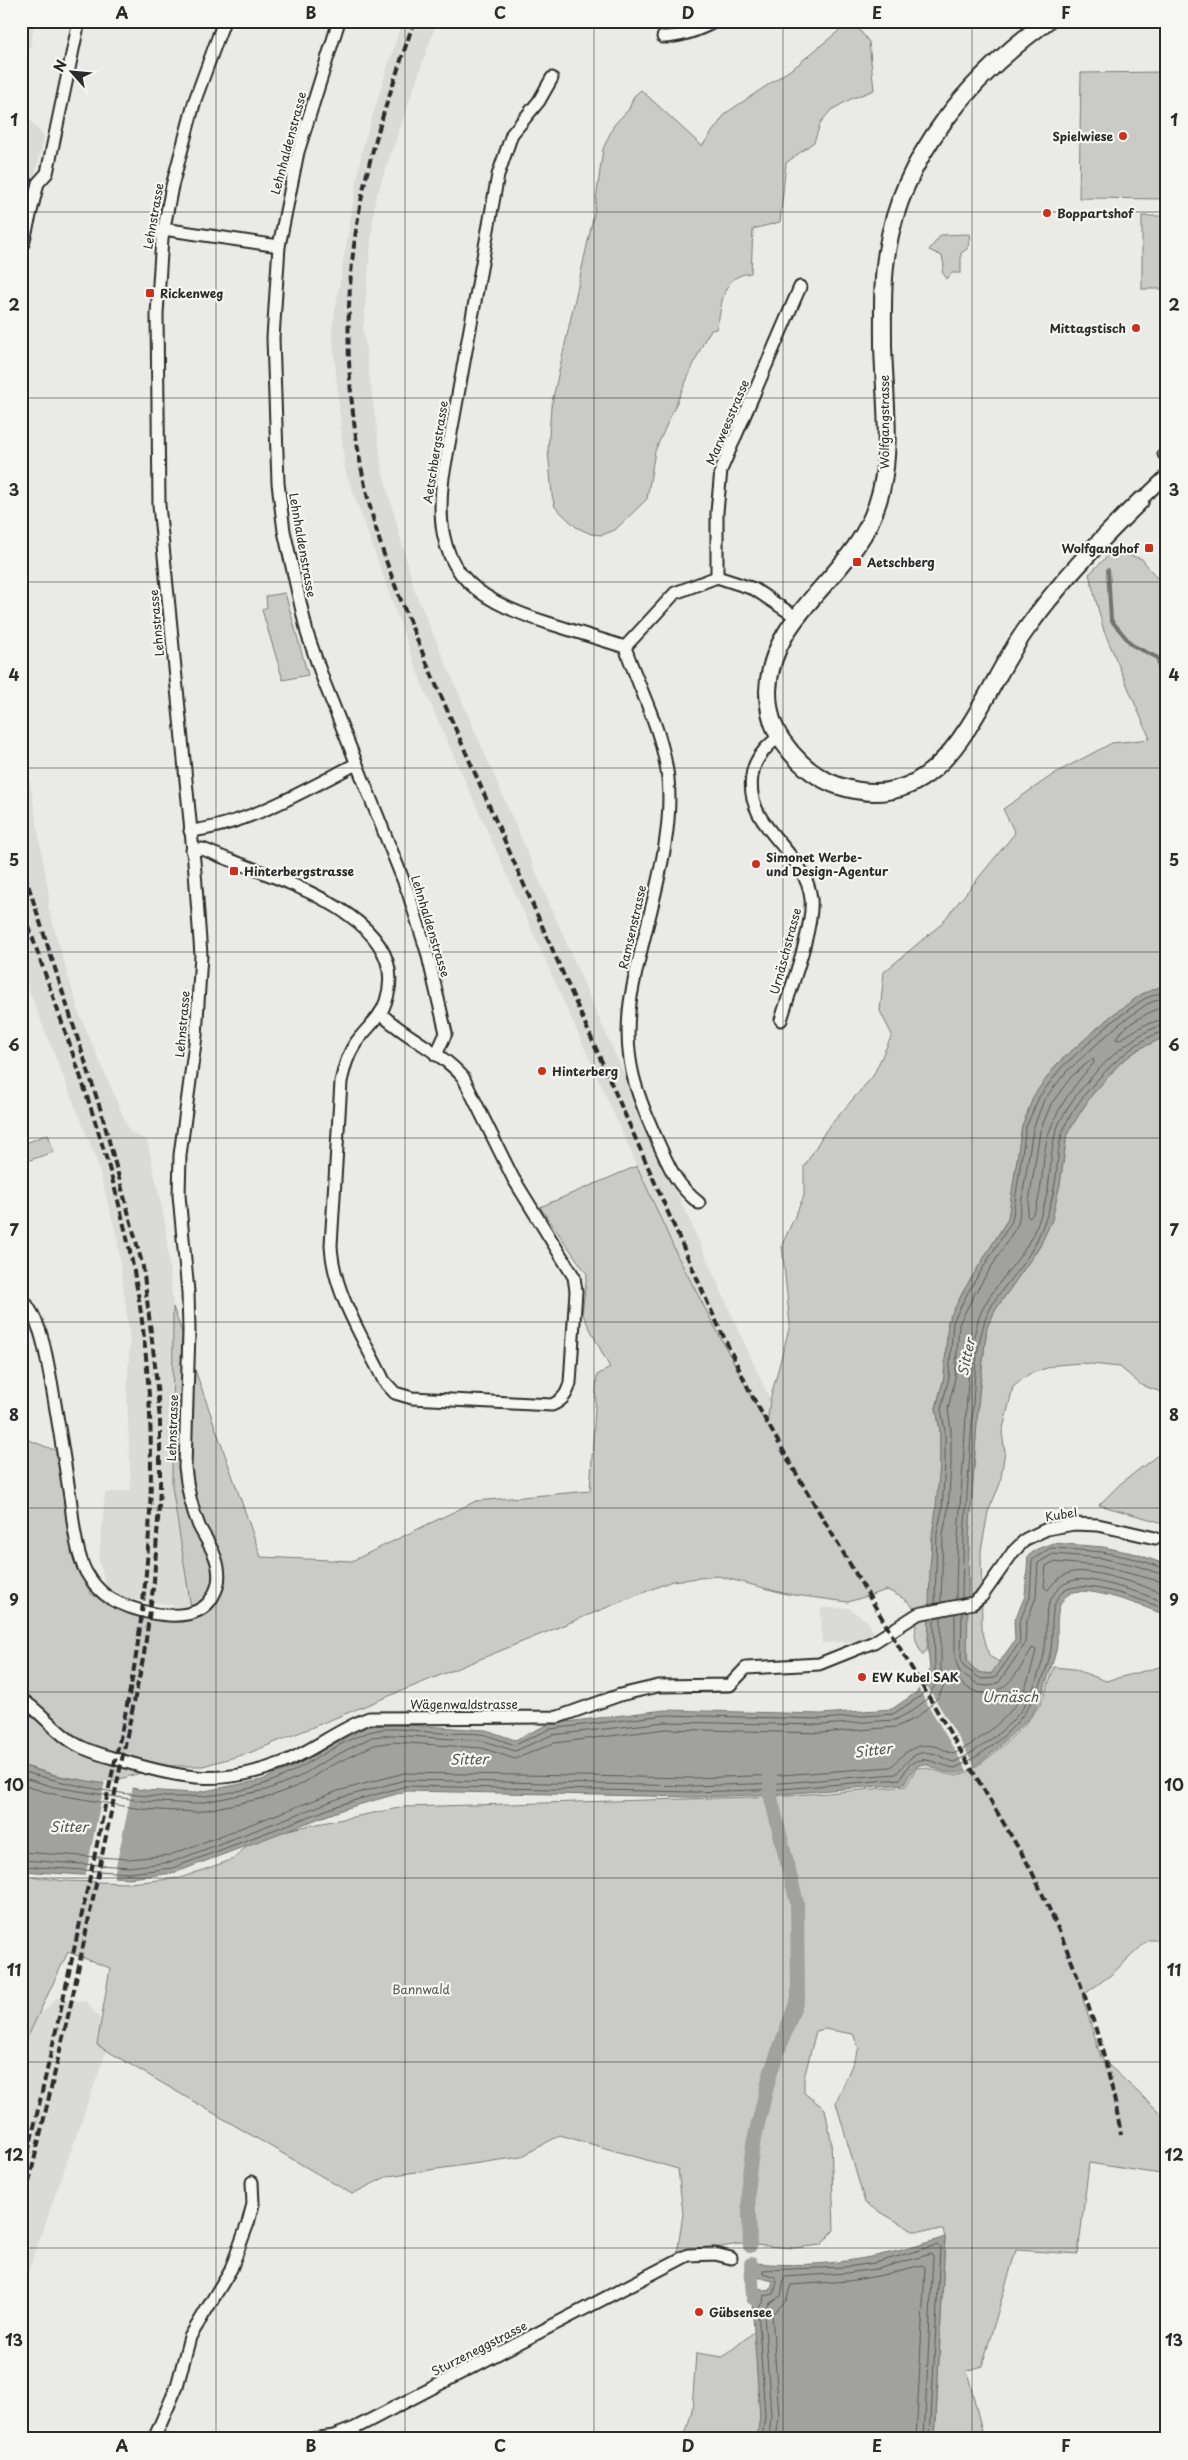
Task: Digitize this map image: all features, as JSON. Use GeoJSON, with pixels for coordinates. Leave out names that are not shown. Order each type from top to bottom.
{"type":"FeatureCollection","features":[{"type":"Feature","properties":{"kind":"street"},"geometry":{"type":"LineString","coordinates":[[23,244],[38,183],[47,173],[78,21]]}},
{"type":"Feature","properties":{"kind":"street","name":"Lehnstrasse"},"geometry":{"type":"LineString","coordinates":[[21,1297],[35,1315],[41,1333],[62,1448],[77,1546],[86,1573],[102,1592],[126,1606],[182,1616],[199,1612],[211,1601],[218,1583],[219,1573],[217,1562],[198,1524],[191,1502],[185,1467],[189,1331],[188,1292],[179,1195],[180,1156],[196,1036],[201,955],[159,505],[157,314],[163,229],[186,128],[224,21]]}},
{"type":"Feature","properties":{"kind":"street","name":"Lehnhaldenstrasse"},"geometry":{"type":"LineString","coordinates":[[339,21],[298,152],[279,246],[274,304],[274,394],[277,473],[284,531],[307,634],[356,764],[408,892],[427,952],[446,1032],[436,1055]]}},
{"type":"Feature","properties":{"kind":"street"},"geometry":{"type":"LineString","coordinates":[[663,37],[675,37],[702,29],[716,21]]}},
{"type":"Feature","properties":{"kind":"street","name":"Wolfgangstrasse"},"geometry":{"type":"LineString","coordinates":[[1048,21],[991,68],[952,110],[915,167],[898,206],[887,251],[885,280],[883,330],[886,450],[878,503],[856,545],[796,617],[780,642],[769,678],[770,715],[779,737],[792,755],[808,770],[841,787],[863,791],[885,791],[906,785],[926,776],[953,752],[1008,656],[1049,598],[1098,542],[1167,475]]}},
{"type":"Feature","properties":{"kind":"street","name":"Aetschbergstrasse"},"geometry":{"type":"LineString","coordinates":[[552,78],[539,101],[512,134],[502,161],[443,477],[440,516],[446,550],[453,564],[475,590],[487,599],[515,612],[624,647]]}},
{"type":"Feature","properties":{"kind":"street"},"geometry":{"type":"LineString","coordinates":[[163,229],[279,246]]}},
{"type":"Feature","properties":{"kind":"street","name":"Marweesstrasse"},"geometry":{"type":"LineString","coordinates":[[717,577],[717,512],[721,470],[800,287]]}},
{"type":"Feature","properties":{"kind":"street"},"geometry":{"type":"LineString","coordinates":[[624,647],[675,593],[717,577],[754,589],[796,617]]}},
{"type":"Feature","properties":{"kind":"street","name":"Ramsenstrasse"},"geometry":{"type":"LineString","coordinates":[[624,647],[662,746],[670,800],[667,831],[630,1003],[628,1032],[630,1059],[639,1099],[672,1172],[684,1190],[699,1203]]}},
{"type":"Feature","properties":{"kind":"street","name":"Urnäschstrasse"},"geometry":{"type":"LineString","coordinates":[[779,737],[766,747],[755,763],[750,787],[752,800],[761,821],[800,868],[807,882],[812,909],[781,1020]]}},
{"type":"Feature","properties":{"kind":"street"},"geometry":{"type":"LineString","coordinates":[[190,831],[221,827],[246,817],[356,764]]}},
{"type":"Feature","properties":{"kind":"street"},"geometry":{"type":"LineString","coordinates":[[192,850],[202,849],[296,888],[339,909],[362,924],[381,946],[388,967],[388,994],[380,1013],[356,1043],[344,1067],[341,1082],[331,1246],[332,1265],[338,1283],[384,1381],[395,1393],[412,1398],[552,1406],[562,1400],[567,1393],[570,1383],[576,1291],[574,1277],[513,1178],[463,1077],[451,1065],[397,1028],[380,1013]]}},
{"type":"Feature","properties":{"kind":"street","name":"Kubel"},"geometry":{"type":"LineString","coordinates":[[918,1614],[973,1603],[982,1596],[1014,1552],[1026,1539],[1047,1529],[1074,1524],[1098,1525],[1155,1538]]}},
{"type":"Feature","properties":{"kind":"street","name":"Wägenwaldstrasse"},"geometry":{"type":"LineString","coordinates":[[21,1699],[35,1708],[73,1743],[98,1753],[168,1775],[192,1778],[246,1775],[283,1763],[351,1724],[369,1718],[558,1717],[620,1696],[658,1686],[730,1685],[746,1668],[819,1664],[874,1642],[918,1614]]}},
{"type":"Feature","properties":{"kind":"street"},"geometry":{"type":"LineString","coordinates":[[154,2439],[177,2386],[190,2337],[231,2269],[253,2204],[252,2182]]}},
{"type":"Feature","properties":{"kind":"street","name":"Sturzeneggstrasse"},"geometry":{"type":"LineString","coordinates":[[313,2439],[334,2436],[355,2428],[688,2255],[715,2254],[731,2258]]}},
{"type":"Feature","properties":{"kind":"shaded area"},"geometry":{"type":"Polygon","coordinates":[[[21,21],[35,21],[21,93],[21,21]]]}},
{"type":"Feature","properties":{"kind":"shaded area"},"geometry":{"type":"Polygon","coordinates":[[[402,21],[437,21],[375,200],[363,329],[382,469],[415,592],[594,1007],[770,1400],[767,1427],[678,1257],[423,687],[345,470],[332,330],[362,150],[402,21]]]}},
{"type":"Feature","properties":{"kind":"shaded area"},"geometry":{"type":"Polygon","coordinates":[[[21,109],[44,137],[31,190],[21,191],[21,109]]]}},
{"type":"Feature","properties":{"kind":"shaded area"},"geometry":{"type":"Polygon","coordinates":[[[21,728],[49,896],[48,907],[79,1013],[130,1132],[147,1140],[165,1222],[173,1307],[172,1486],[191,1608],[121,1597],[106,1586],[99,1560],[105,1493],[131,1490],[127,1397],[130,1339],[117,1237],[96,1158],[21,971],[21,728]]]}},
{"type":"Feature","properties":{"kind":"shaded area"},"geometry":{"type":"Polygon","coordinates":[[[821,1608],[849,1608],[868,1622],[875,1634],[863,1641],[822,1643],[821,1608]]]}},
{"type":"Feature","properties":{"kind":"shaded area"},"geometry":{"type":"Polygon","coordinates":[[[57,1998],[87,2002],[112,2035],[21,2292],[21,2033],[57,1998]]]}},
{"type":"Feature","properties":{"kind":"green space"},"geometry":{"type":"Polygon","coordinates":[[[842,28],[858,28],[869,42],[874,90],[851,99],[831,110],[821,122],[814,142],[786,163],[780,222],[753,229],[751,273],[741,275],[733,280],[724,293],[716,329],[711,330],[705,339],[655,451],[647,499],[615,530],[602,535],[591,534],[576,527],[555,507],[552,495],[548,450],[551,407],[594,214],[603,149],[614,125],[629,109],[634,96],[641,90],[702,146],[726,113],[796,66],[842,28]]]}},
{"type":"Feature","properties":{"kind":"green space","name":"Spielwiese"},"geometry":{"type":"Polygon","coordinates":[[[1167,72],[1167,199],[1079,198],[1081,73],[1167,72]]]}},
{"type":"Feature","properties":{"kind":"green space"},"geometry":{"type":"Polygon","coordinates":[[[1142,216],[1167,216],[1167,289],[1142,289],[1142,216]]]}},
{"type":"Feature","properties":{"kind":"green space"},"geometry":{"type":"Polygon","coordinates":[[[970,234],[968,248],[961,253],[961,273],[952,273],[947,279],[942,272],[944,265],[942,256],[929,250],[941,235],[970,234]]]}},
{"type":"Feature","properties":{"kind":"green space"},"geometry":{"type":"Polygon","coordinates":[[[1113,551],[1142,559],[1167,591],[1167,984],[1142,994],[1111,1016],[1057,1064],[1022,1126],[1008,1219],[964,1290],[948,1321],[944,1377],[936,1408],[940,1431],[940,1465],[937,1508],[932,1532],[929,1628],[927,1649],[923,1655],[915,1637],[916,1619],[914,1608],[904,1599],[887,1590],[848,1602],[787,1594],[718,1576],[672,1581],[249,1753],[203,1766],[164,1766],[103,1784],[56,1775],[21,1765],[21,1437],[57,1451],[78,1568],[91,1594],[131,1615],[164,1622],[191,1608],[172,1486],[173,1307],[261,1557],[352,1561],[476,1501],[590,1491],[597,1375],[610,1368],[582,1313],[587,1274],[540,1207],[637,1166],[678,1257],[767,1426],[770,1400],[790,1325],[782,1245],[804,1196],[804,1167],[826,1130],[873,1076],[892,1035],[880,1011],[884,972],[940,925],[1015,833],[1003,809],[1057,772],[1112,743],[1150,739],[1104,631],[1089,574],[1113,551]]]}},
{"type":"Feature","properties":{"kind":"green space"},"geometry":{"type":"Polygon","coordinates":[[[285,593],[308,675],[283,680],[262,610],[267,607],[266,596],[285,593]]]}},
{"type":"Feature","properties":{"kind":"green space"},"geometry":{"type":"Polygon","coordinates":[[[1167,1036],[1167,1394],[1141,1385],[1120,1367],[1081,1363],[1056,1365],[1029,1374],[1013,1387],[1002,1433],[1005,1451],[1000,1484],[988,1512],[981,1551],[982,1629],[989,1656],[1001,1663],[993,1673],[983,1674],[968,1665],[966,1641],[969,1539],[979,1393],[987,1327],[996,1309],[1040,1246],[1060,1184],[1067,1134],[1078,1116],[1091,1096],[1121,1062],[1139,1049],[1167,1036]]]}},
{"type":"Feature","properties":{"kind":"green space"},"geometry":{"type":"Polygon","coordinates":[[[48,1134],[54,1152],[21,1163],[21,1145],[48,1134]]]}},
{"type":"Feature","properties":{"kind":"green space"},"geometry":{"type":"Polygon","coordinates":[[[1167,1448],[1167,1524],[1099,1505],[1120,1484],[1167,1448]]]}},
{"type":"Feature","properties":{"kind":"green space","name":"Bannwald"},"geometry":{"type":"Polygon","coordinates":[[[1167,1665],[1167,1940],[1148,1940],[1112,1974],[1082,1996],[1101,2058],[1167,2119],[1167,2175],[1089,2163],[1078,2254],[1016,2250],[982,2366],[967,2371],[984,2439],[935,2439],[945,2237],[943,2230],[913,2231],[865,2203],[836,2103],[859,2048],[853,2034],[825,2029],[816,2031],[804,2078],[804,2093],[825,2109],[831,2140],[834,2230],[821,2245],[794,2248],[739,2244],[677,2254],[683,2214],[678,2169],[560,2135],[521,2157],[388,2176],[352,2194],[97,2045],[110,1968],[68,1952],[21,2051],[21,1875],[66,1881],[129,1883],[180,1878],[234,1859],[256,1836],[404,1807],[751,1797],[906,1786],[916,1768],[927,1768],[946,1774],[957,1775],[966,1772],[990,1756],[1015,1734],[1035,1712],[1043,1699],[1054,1667],[1074,1669],[1106,1681],[1167,1665]]]}},
{"type":"Feature","properties":{"kind":"green space"},"geometry":{"type":"Polygon","coordinates":[[[755,2331],[760,2417],[757,2439],[684,2439],[692,2410],[696,2353],[723,2357],[755,2331]]]}},
{"type":"Feature","properties":{"kind":"water","name":"Sitter"},"geometry":{"type":"Polygon","coordinates":[[[1167,984],[1167,1036],[1139,1049],[1121,1062],[1091,1096],[1078,1116],[1067,1134],[1060,1184],[1052,1220],[1040,1246],[996,1309],[987,1327],[979,1393],[969,1539],[967,1661],[977,1672],[991,1674],[1015,1640],[1014,1622],[1025,1596],[1028,1556],[1037,1549],[1053,1543],[1103,1547],[1137,1554],[1167,1565],[1167,1616],[1102,1594],[1077,1591],[1069,1594],[1060,1605],[1057,1620],[1056,1651],[1042,1696],[1036,1708],[1024,1723],[988,1756],[967,1770],[954,1773],[921,1765],[916,1767],[905,1784],[782,1794],[694,1797],[407,1791],[344,1809],[174,1873],[129,1878],[21,1871],[21,1765],[56,1776],[144,1790],[194,1793],[262,1780],[295,1766],[319,1751],[369,1726],[393,1724],[486,1730],[515,1740],[549,1724],[665,1710],[821,1714],[892,1709],[917,1692],[930,1670],[928,1649],[930,1567],[940,1465],[940,1431],[936,1408],[944,1377],[948,1321],[964,1290],[1008,1219],[1022,1126],[1034,1095],[1057,1064],[1111,1016],[1142,994],[1167,984]]]}},
{"type":"Feature","properties":{"kind":"water","name":"Gübsensee"},"geometry":{"type":"Polygon","coordinates":[[[945,2237],[935,2439],[757,2439],[760,2417],[752,2302],[759,2301],[758,2288],[770,2291],[773,2281],[757,2277],[756,2263],[805,2264],[852,2260],[899,2251],[945,2237]]]}},
{"type":"Feature","properties":{"kind":"pier"},"geometry":{"type":"Polygon","coordinates":[[[923,1679],[975,1767],[967,1771],[918,1688],[923,1679]]]}},
{"type":"Feature","properties":{"kind":"pier"},"geometry":{"type":"Polygon","coordinates":[[[105,1781],[133,1786],[113,1880],[85,1878],[105,1781]]]}},
{"type":"Feature","properties":{"kind":"waterway"},"geometry":{"type":"LineString","coordinates":[[1108,570],[1111,620],[1132,645],[1158,658],[1163,700],[1167,706]]}},
{"type":"Feature","properties":{"kind":"waterway"},"geometry":{"type":"LineString","coordinates":[[750,2246],[748,2182],[753,2144],[771,2071],[798,1998],[797,1903],[770,1794],[770,1775]]}},
{"type":"Feature","properties":{"kind":"waterway"},"geometry":{"type":"LineString","coordinates":[[751,2264],[753,2298]]}},
{"type":"Feature","properties":{"kind":"railway"},"geometry":{"type":"LineString","coordinates":[[414,21],[385,108],[367,174],[355,238],[351,280],[349,364],[352,405],[366,488],[376,529],[388,565],[430,671],[710,1308],[752,1396],[1029,1866],[1044,1898],[1073,1964],[1085,1997],[1106,2065],[1121,2135]]}},
{"type":"Feature","properties":{"kind":"railway"},"geometry":{"type":"LineString","coordinates":[[21,863],[101,1111],[143,1267],[160,1421],[160,1489],[154,1581],[144,1654],[72,1999],[21,2216]]}},
{"type":"Feature","properties":{"kind":"railway"},"geometry":{"type":"LineString","coordinates":[[21,903],[91,1109],[121,1214],[133,1267],[142,1321],[151,1444],[151,1485],[146,1567],[133,1672],[125,1717],[21,2184]]}},
{"type":"Feature","properties":{"kind":"place","name":"Spielwiese"},"geometry":{"type":"Point","coordinates":[1123,136]}},
{"type":"Feature","properties":{"kind":"place","name":"Boppartshof"},"geometry":{"type":"Point","coordinates":[1047,213]}},
{"type":"Feature","properties":{"kind":"place","name":"Rickenweg"},"geometry":{"type":"Point","coordinates":[150,293]}},
{"type":"Feature","properties":{"kind":"place","name":"Mittagstisch"},"geometry":{"type":"Point","coordinates":[1136,328]}},
{"type":"Feature","properties":{"kind":"place","name":"Wolfganghof"},"geometry":{"type":"Point","coordinates":[1149,548]}},
{"type":"Feature","properties":{"kind":"place","name":"Aetschberg"},"geometry":{"type":"Point","coordinates":[857,562]}},
{"type":"Feature","properties":{"kind":"place","name":"Simonet Werbe- und Design-Agentur"},"geometry":{"type":"Point","coordinates":[756,864]}},
{"type":"Feature","properties":{"kind":"place","name":"Hinterbergstrasse"},"geometry":{"type":"Point","coordinates":[234,871]}},
{"type":"Feature","properties":{"kind":"place","name":"Hinterberg"},"geometry":{"type":"Point","coordinates":[542,1071]}},
{"type":"Feature","properties":{"kind":"place","name":"EW Kubel SAK"},"geometry":{"type":"Point","coordinates":[862,1677]}},
{"type":"Feature","properties":{"kind":"place","name":"Gübsensee"},"geometry":{"type":"Point","coordinates":[699,2312]}},
{"type":"Feature","properties":{"kind":"water label","name":"Urnäsch"},"geometry":{"type":"Point","coordinates":[1010,1696]}}]}
